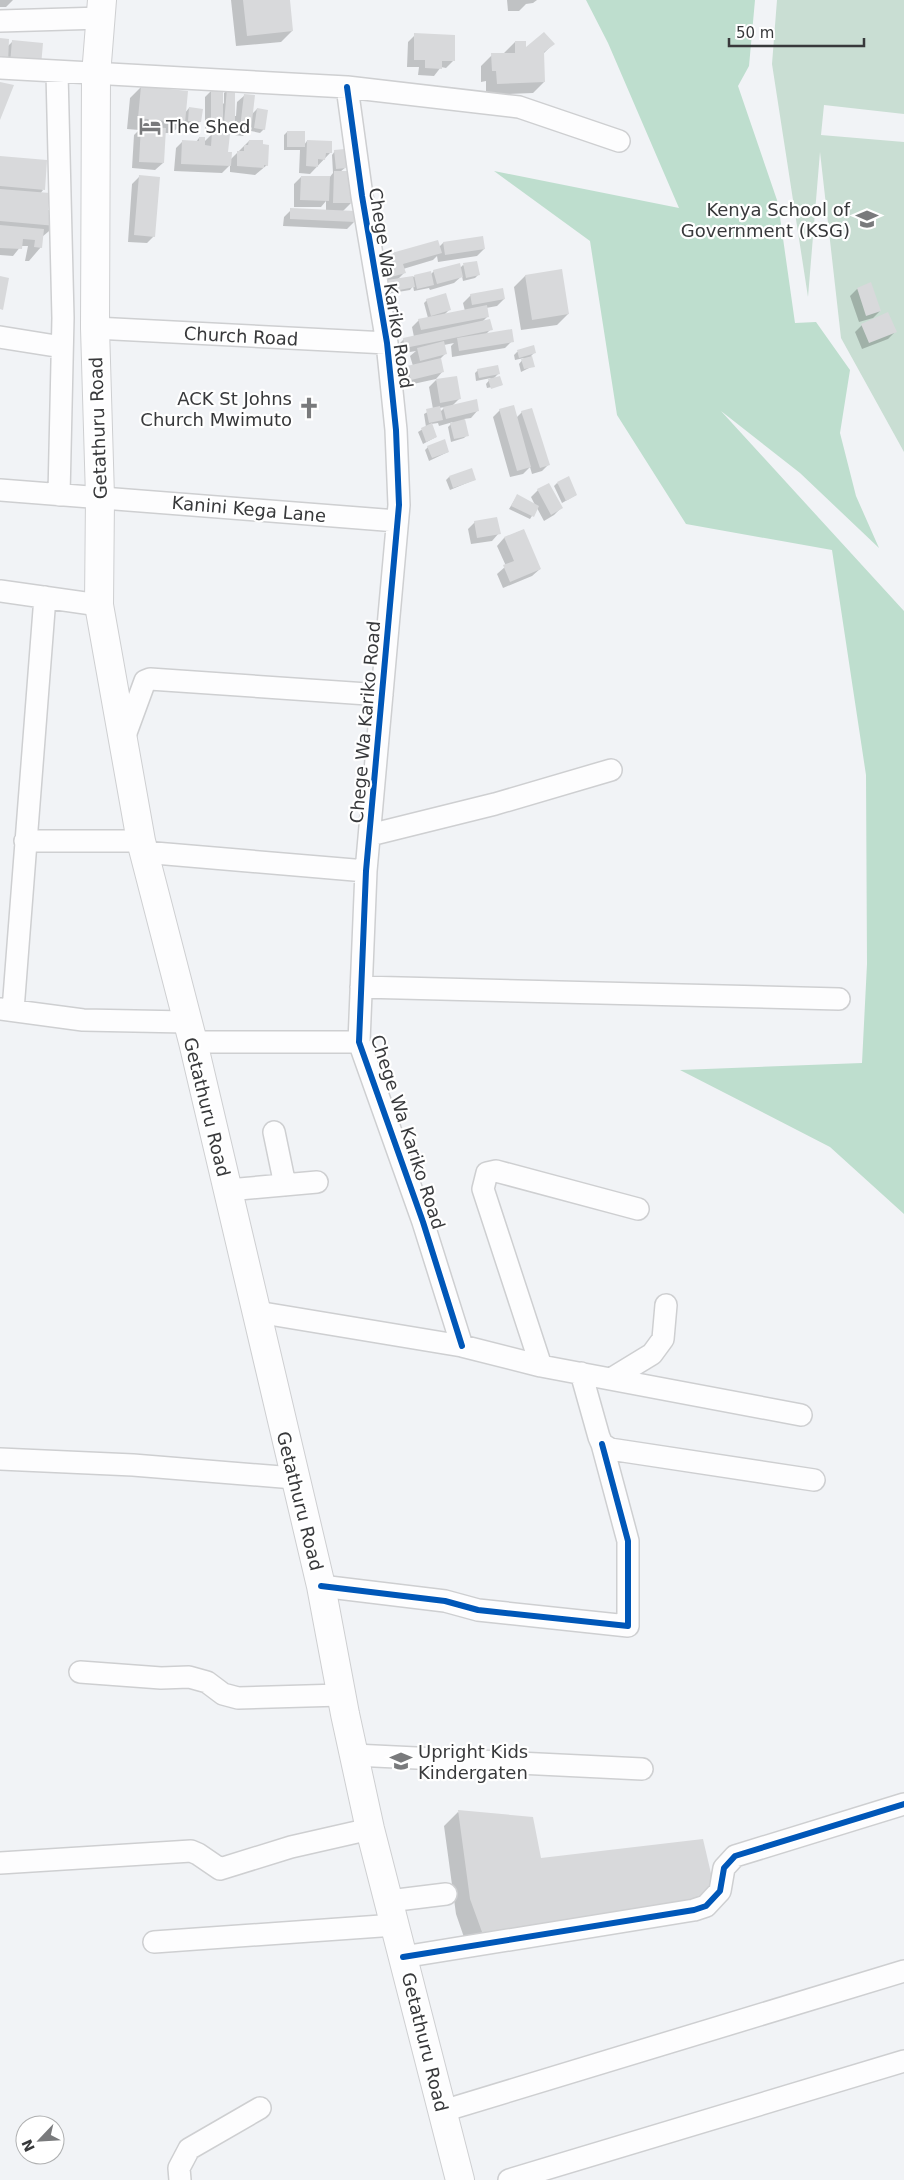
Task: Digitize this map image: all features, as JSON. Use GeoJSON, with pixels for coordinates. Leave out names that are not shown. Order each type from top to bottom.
{"type":"FeatureCollection","features":[{"type":"Feature","properties":{"kind":"main road","name":"Getathuru Road"},"geometry":{"type":"LineString","coordinates":[[102,9],[96,75],[95,328],[100,497],[99,605],[142,846],[228,1190],[294,1478],[321,1586],[341,1695],[370,1829],[460,2180]]}},
{"type":"Feature","properties":{"kind":"street"},"geometry":{"type":"LineString","coordinates":[[0,21],[102,9]]}},
{"type":"Feature","properties":{"kind":"street"},"geometry":{"type":"LineString","coordinates":[[0,68],[96,75],[347,87],[519,107],[619,141]]}},
{"type":"Feature","properties":{"kind":"street"},"geometry":{"type":"LineString","coordinates":[[58,72],[62,347],[59,495]]}},
{"type":"Feature","properties":{"kind":"street","name":"Chege Wa Kariko Road"},"geometry":{"type":"LineString","coordinates":[[347,87],[362,196],[387,343],[396,430],[397,521],[366,871],[359,1042],[423,1222],[462,1346]]}},
{"type":"Feature","properties":{"kind":"street","name":"Church Road"},"geometry":{"type":"LineString","coordinates":[[95,328],[387,343]]}},
{"type":"Feature","properties":{"kind":"street"},"geometry":{"type":"LineString","coordinates":[[0,337],[62,347]]}},
{"type":"Feature","properties":{"kind":"street","name":"Kanini Kega Lane"},"geometry":{"type":"LineString","coordinates":[[0,490],[397,521]]}},
{"type":"Feature","properties":{"kind":"street"},"geometry":{"type":"LineString","coordinates":[[0,590],[99,605]]}},
{"type":"Feature","properties":{"kind":"street"},"geometry":{"type":"LineString","coordinates":[[45,597],[25,842],[7,1009],[189,1032],[359,1042]]}},
{"type":"Feature","properties":{"kind":"street","name":"Chege Wa Kariko Road"},"geometry":{"type":"LineString","coordinates":[[123,741],[145,681],[150,679],[382,695]]}},
{"type":"Feature","properties":{"kind":"street"},"geometry":{"type":"LineString","coordinates":[[370,835],[495,804],[611,770]]}},
{"type":"Feature","properties":{"kind":"street"},"geometry":{"type":"LineString","coordinates":[[25,842],[142,846],[366,871]]}},
{"type":"Feature","properties":{"kind":"street"},"geometry":{"type":"LineString","coordinates":[[361,987],[840,999]]}},
{"type":"Feature","properties":{"kind":"street"},"geometry":{"type":"LineString","coordinates":[[274,1132],[285,1184]]}},
{"type":"Feature","properties":{"kind":"street"},"geometry":{"type":"LineString","coordinates":[[541,1366],[483,1189],[487,1173],[496,1171],[638,1209]]}},
{"type":"Feature","properties":{"kind":"street"},"geometry":{"type":"LineString","coordinates":[[228,1190],[317,1182]]}},
{"type":"Feature","properties":{"kind":"street"},"geometry":{"type":"LineString","coordinates":[[611,1380],[652,1354],[663,1339],[666,1305]]}},
{"type":"Feature","properties":{"kind":"street"},"geometry":{"type":"LineString","coordinates":[[257,1312],[462,1346],[541,1366],[801,1415]]}},
{"type":"Feature","properties":{"kind":"street"},"geometry":{"type":"LineString","coordinates":[[321,1586],[445,1601],[478,1610],[628,1626],[628,1541],[581,1373]]}},
{"type":"Feature","properties":{"kind":"street"},"geometry":{"type":"LineString","coordinates":[[602,1444],[610,1449],[814,1480]]}},
{"type":"Feature","properties":{"kind":"street"},"geometry":{"type":"LineString","coordinates":[[0,1459],[132,1465],[294,1478]]}},
{"type":"Feature","properties":{"kind":"street"},"geometry":{"type":"LineString","coordinates":[[80,1672],[161,1678],[189,1677],[207,1682],[223,1694],[238,1698],[341,1695]]}},
{"type":"Feature","properties":{"kind":"street"},"geometry":{"type":"LineString","coordinates":[[354,1755],[642,1769]]}},
{"type":"Feature","properties":{"kind":"street"},"geometry":{"type":"LineString","coordinates":[[403,1957],[694,1910],[706,1906],[720,1891],[724,1868],[735,1856],[904,1804]]}},
{"type":"Feature","properties":{"kind":"street"},"geometry":{"type":"LineString","coordinates":[[0,1863],[191,1852],[198,1854],[220,1869],[291,1847],[370,1829]]}},
{"type":"Feature","properties":{"kind":"street"},"geometry":{"type":"LineString","coordinates":[[154,1942],[392,1913],[446,1894]]}},
{"type":"Feature","properties":{"kind":"street"},"geometry":{"type":"LineString","coordinates":[[443,2111],[904,1971]]}},
{"type":"Feature","properties":{"kind":"street"},"geometry":{"type":"LineString","coordinates":[[509,2180],[904,2061]]}},
{"type":"Feature","properties":{"kind":"street"},"geometry":{"type":"LineString","coordinates":[[180,2180],[179,2168],[189,2149],[260,2108]]}},
{"type":"Feature","properties":{"kind":"green space"},"geometry":{"type":"Polygon","coordinates":[[[586,0],[755,0],[749,66],[738,86],[778,203],[795,323],[816,322],[850,370],[840,433],[856,496],[879,548],[800,473],[721,411],[904,611],[904,1214],[830,1147],[680,1070],[862,1063],[867,964],[866,775],[832,550],[686,524],[617,415],[590,241],[494,171],[679,208],[608,43],[586,0]]]}},
{"type":"Feature","properties":{"kind":"green space"},"geometry":{"type":"Polygon","coordinates":[[[777,0],[904,0],[904,114],[824,105],[821,135],[904,142],[904,452],[841,338],[820,152],[808,297],[772,64],[777,0]]]}},
{"type":"Feature","properties":{"kind":"building"},"geometry":{"type":"Polygon","coordinates":[[[243,0],[290,0],[293,31],[247,36],[243,0]]]}},
{"type":"Feature","properties":{"kind":"building"},"geometry":{"type":"Polygon","coordinates":[[[544,32],[555,44],[544,52],[545,82],[497,84],[496,71],[492,71],[491,53],[515,53],[515,41],[526,41],[526,47],[544,32]]]}},
{"type":"Feature","properties":{"kind":"building"},"geometry":{"type":"Polygon","coordinates":[[[414,33],[455,35],[455,61],[442,61],[442,69],[425,68],[425,60],[414,60],[414,33]]]}},
{"type":"Feature","properties":{"kind":"building"},"geometry":{"type":"Polygon","coordinates":[[[0,38],[9,39],[8,64],[0,64],[0,38]]]}},
{"type":"Feature","properties":{"kind":"building"},"geometry":{"type":"Polygon","coordinates":[[[12,40],[43,43],[41,66],[10,64],[12,40]]]}},
{"type":"Feature","properties":{"kind":"building"},"geometry":{"type":"Polygon","coordinates":[[[0,82],[14,85],[0,120],[0,82]]]}},
{"type":"Feature","properties":{"kind":"building"},"geometry":{"type":"Polygon","coordinates":[[[141,86],[188,91],[185,123],[138,118],[141,86]]]}},
{"type":"Feature","properties":{"kind":"building"},"geometry":{"type":"Polygon","coordinates":[[[211,88],[223,88],[223,122],[211,122],[211,88]]]}},
{"type":"Feature","properties":{"kind":"building"},"geometry":{"type":"Polygon","coordinates":[[[227,88],[235,88],[235,123],[224,123],[227,88]]]}},
{"type":"Feature","properties":{"kind":"building"},"geometry":{"type":"Polygon","coordinates":[[[244,94],[255,95],[251,130],[240,128],[244,94]]]}},
{"type":"Feature","properties":{"kind":"building"},"geometry":{"type":"Polygon","coordinates":[[[189,107],[203,109],[201,122],[188,121],[189,107]]]}},
{"type":"Feature","properties":{"kind":"building"},"geometry":{"type":"Polygon","coordinates":[[[257,108],[268,110],[265,130],[254,128],[257,108]]]}},
{"type":"Feature","properties":{"kind":"building"},"geometry":{"type":"Polygon","coordinates":[[[141,126],[166,128],[164,163],[139,162],[141,126]]]}},
{"type":"Feature","properties":{"kind":"building"},"geometry":{"type":"Polygon","coordinates":[[[287,131],[305,131],[305,147],[287,147],[287,131]]]}},
{"type":"Feature","properties":{"kind":"building"},"geometry":{"type":"Polygon","coordinates":[[[212,132],[230,134],[228,152],[232,152],[231,166],[181,164],[182,140],[199,141],[199,137],[205,137],[205,145],[211,146],[212,132]]]}},
{"type":"Feature","properties":{"kind":"building"},"geometry":{"type":"Polygon","coordinates":[[[249,140],[263,140],[263,144],[269,145],[268,166],[264,165],[264,168],[237,166],[237,151],[244,151],[244,145],[248,145],[249,140]]]}},
{"type":"Feature","properties":{"kind":"building"},"geometry":{"type":"Polygon","coordinates":[[[307,140],[332,141],[332,153],[326,153],[325,160],[318,159],[318,167],[306,166],[307,140]]]}},
{"type":"Feature","properties":{"kind":"building"},"geometry":{"type":"Polygon","coordinates":[[[345,149],[347,168],[336,169],[334,150],[345,149]]]}},
{"type":"Feature","properties":{"kind":"building"},"geometry":{"type":"Polygon","coordinates":[[[0,156],[47,160],[45,190],[0,186],[0,156]]]}},
{"type":"Feature","properties":{"kind":"building"},"geometry":{"type":"Polygon","coordinates":[[[334,171],[352,171],[352,203],[333,203],[334,171]]]}},
{"type":"Feature","properties":{"kind":"building"},"geometry":{"type":"Polygon","coordinates":[[[139,175],[160,177],[155,237],[134,235],[139,175]]]}},
{"type":"Feature","properties":{"kind":"building"},"geometry":{"type":"Polygon","coordinates":[[[301,176],[330,176],[329,201],[300,200],[301,176]]]}},
{"type":"Feature","properties":{"kind":"building"},"geometry":{"type":"Polygon","coordinates":[[[0,189],[50,193],[48,210],[58,210],[56,226],[0,221],[0,189]]]}},
{"type":"Feature","properties":{"kind":"building"},"geometry":{"type":"Polygon","coordinates":[[[290,208],[355,211],[355,222],[290,219],[290,208]]]}},
{"type":"Feature","properties":{"kind":"building"},"geometry":{"type":"Polygon","coordinates":[[[0,225],[44,229],[42,248],[34,247],[35,240],[23,239],[22,249],[0,248],[0,225]]]}},
{"type":"Feature","properties":{"kind":"building"},"geometry":{"type":"Polygon","coordinates":[[[483,236],[485,249],[445,255],[443,242],[483,236]]]}},
{"type":"Feature","properties":{"kind":"building"},"geometry":{"type":"Polygon","coordinates":[[[438,240],[442,253],[403,264],[406,273],[387,278],[381,256],[438,240]]]}},
{"type":"Feature","properties":{"kind":"building"},"geometry":{"type":"Polygon","coordinates":[[[477,261],[480,275],[466,278],[463,263],[477,261]]]}},
{"type":"Feature","properties":{"kind":"building"},"geometry":{"type":"Polygon","coordinates":[[[460,263],[463,277],[437,284],[433,270],[460,263]]]}},
{"type":"Feature","properties":{"kind":"building"},"geometry":{"type":"Polygon","coordinates":[[[562,269],[569,314],[532,320],[525,275],[562,269]]]}},
{"type":"Feature","properties":{"kind":"building"},"geometry":{"type":"Polygon","coordinates":[[[431,271],[434,285],[417,289],[414,275],[431,271]]]}},
{"type":"Feature","properties":{"kind":"building"},"geometry":{"type":"Polygon","coordinates":[[[0,276],[9,278],[3,310],[0,309],[0,276]]]}},
{"type":"Feature","properties":{"kind":"building"},"geometry":{"type":"Polygon","coordinates":[[[413,276],[415,287],[389,292],[387,280],[413,276]]]}},
{"type":"Feature","properties":{"kind":"building"},"geometry":{"type":"Polygon","coordinates":[[[871,282],[881,311],[866,316],[857,288],[871,282]]]}},
{"type":"Feature","properties":{"kind":"building"},"geometry":{"type":"Polygon","coordinates":[[[503,288],[505,299],[472,305],[470,294],[503,288]]]}},
{"type":"Feature","properties":{"kind":"building"},"geometry":{"type":"Polygon","coordinates":[[[446,293],[451,310],[431,316],[426,299],[446,293]]]}},
{"type":"Feature","properties":{"kind":"building"},"geometry":{"type":"Polygon","coordinates":[[[487,305],[489,317],[421,330],[418,319],[487,305]]]}},
{"type":"Feature","properties":{"kind":"building"},"geometry":{"type":"Polygon","coordinates":[[[888,312],[897,332],[869,343],[861,324],[888,312]]]}},
{"type":"Feature","properties":{"kind":"building"},"geometry":{"type":"Polygon","coordinates":[[[490,319],[493,330],[405,348],[403,338],[490,319]]]}},
{"type":"Feature","properties":{"kind":"building"},"geometry":{"type":"Polygon","coordinates":[[[512,329],[514,342],[459,351],[457,338],[512,329]]]}},
{"type":"Feature","properties":{"kind":"building"},"geometry":{"type":"Polygon","coordinates":[[[444,341],[447,354],[420,361],[417,348],[444,341]]]}},
{"type":"Feature","properties":{"kind":"building"},"geometry":{"type":"Polygon","coordinates":[[[534,345],[536,353],[519,358],[517,350],[534,345]]]}},
{"type":"Feature","properties":{"kind":"building"},"geometry":{"type":"Polygon","coordinates":[[[532,356],[535,367],[524,369],[521,359],[532,356]]]}},
{"type":"Feature","properties":{"kind":"building"},"geometry":{"type":"Polygon","coordinates":[[[441,358],[444,372],[411,380],[407,366],[441,358]]]}},
{"type":"Feature","properties":{"kind":"building"},"geometry":{"type":"Polygon","coordinates":[[[498,365],[500,374],[479,378],[477,369],[498,365]]]}},
{"type":"Feature","properties":{"kind":"building"},"geometry":{"type":"Polygon","coordinates":[[[457,376],[461,399],[440,403],[436,379],[457,376]]]}},
{"type":"Feature","properties":{"kind":"building"},"geometry":{"type":"Polygon","coordinates":[[[500,376],[503,385],[491,389],[488,379],[500,376]]]}},
{"type":"Feature","properties":{"kind":"building"},"geometry":{"type":"Polygon","coordinates":[[[477,399],[479,411],[446,419],[443,407],[477,399]]]}},
{"type":"Feature","properties":{"kind":"building"},"geometry":{"type":"Polygon","coordinates":[[[514,405],[531,467],[517,471],[499,409],[514,405]]]}},
{"type":"Feature","properties":{"kind":"building"},"geometry":{"type":"Polygon","coordinates":[[[440,406],[443,420],[429,423],[426,409],[440,406]]]}},
{"type":"Feature","properties":{"kind":"building"},"geometry":{"type":"Polygon","coordinates":[[[532,408],[550,465],[540,468],[521,411],[532,408]]]}},
{"type":"Feature","properties":{"kind":"building"},"geometry":{"type":"Polygon","coordinates":[[[465,419],[469,436],[454,439],[450,423],[465,419]]]}},
{"type":"Feature","properties":{"kind":"building"},"geometry":{"type":"Polygon","coordinates":[[[432,423],[437,437],[426,442],[421,428],[432,423]]]}},
{"type":"Feature","properties":{"kind":"building"},"geometry":{"type":"Polygon","coordinates":[[[445,439],[449,452],[432,458],[427,446],[445,439]]]}},
{"type":"Feature","properties":{"kind":"building"},"geometry":{"type":"Polygon","coordinates":[[[472,468],[476,480],[453,488],[449,476],[472,468]]]}},
{"type":"Feature","properties":{"kind":"building"},"geometry":{"type":"Polygon","coordinates":[[[569,476],[577,495],[566,501],[557,482],[569,476]]]}},
{"type":"Feature","properties":{"kind":"building"},"geometry":{"type":"Polygon","coordinates":[[[549,483],[563,508],[551,515],[537,489],[549,483]]]}},
{"type":"Feature","properties":{"kind":"building"},"geometry":{"type":"Polygon","coordinates":[[[517,494],[539,506],[534,517],[511,506],[517,494]]]}},
{"type":"Feature","properties":{"kind":"building"},"geometry":{"type":"Polygon","coordinates":[[[497,517],[501,534],[477,538],[474,521],[497,517]]]}},
{"type":"Feature","properties":{"kind":"building"},"geometry":{"type":"Polygon","coordinates":[[[524,529],[541,569],[510,582],[503,565],[514,561],[504,537],[524,529]]]}},
{"type":"Feature","properties":{"kind":"building"},"geometry":{"type":"Polygon","coordinates":[[[458,1810],[533,1817],[541,1858],[703,1839],[716,1895],[646,1912],[491,1935],[482,1932],[470,1899],[458,1810]]]}},
{"type":"Feature","properties":{"kind":"cycle path"},"geometry":{"type":"LineString","coordinates":[[347,87],[362,196],[387,343],[396,430],[399,505],[366,871],[359,1042],[423,1222],[462,1346]]}},
{"type":"Feature","properties":{"kind":"cycle path"},"geometry":{"type":"LineString","coordinates":[[321,1586],[445,1601],[478,1610],[628,1626],[628,1541],[602,1444]]}},
{"type":"Feature","properties":{"kind":"cycle path"},"geometry":{"type":"LineString","coordinates":[[403,1957],[694,1910],[706,1906],[720,1891],[724,1868],[735,1856],[904,1804]]}},
{"type":"Feature","properties":{"kind":"place","name":"The Shed"},"geometry":{"type":"Point","coordinates":[150,126]}},
{"type":"Feature","properties":{"kind":"place","name":"Kenya School of Government (KSG)"},"geometry":{"type":"Point","coordinates":[867,219]}},
{"type":"Feature","properties":{"kind":"place","name":"ACK St Johns Church Mwimuto"},"geometry":{"type":"Point","coordinates":[309,408]}},
{"type":"Feature","properties":{"kind":"place","name":"Upright Kids Kindergaten"},"geometry":{"type":"Point","coordinates":[401,1761]}}]}
